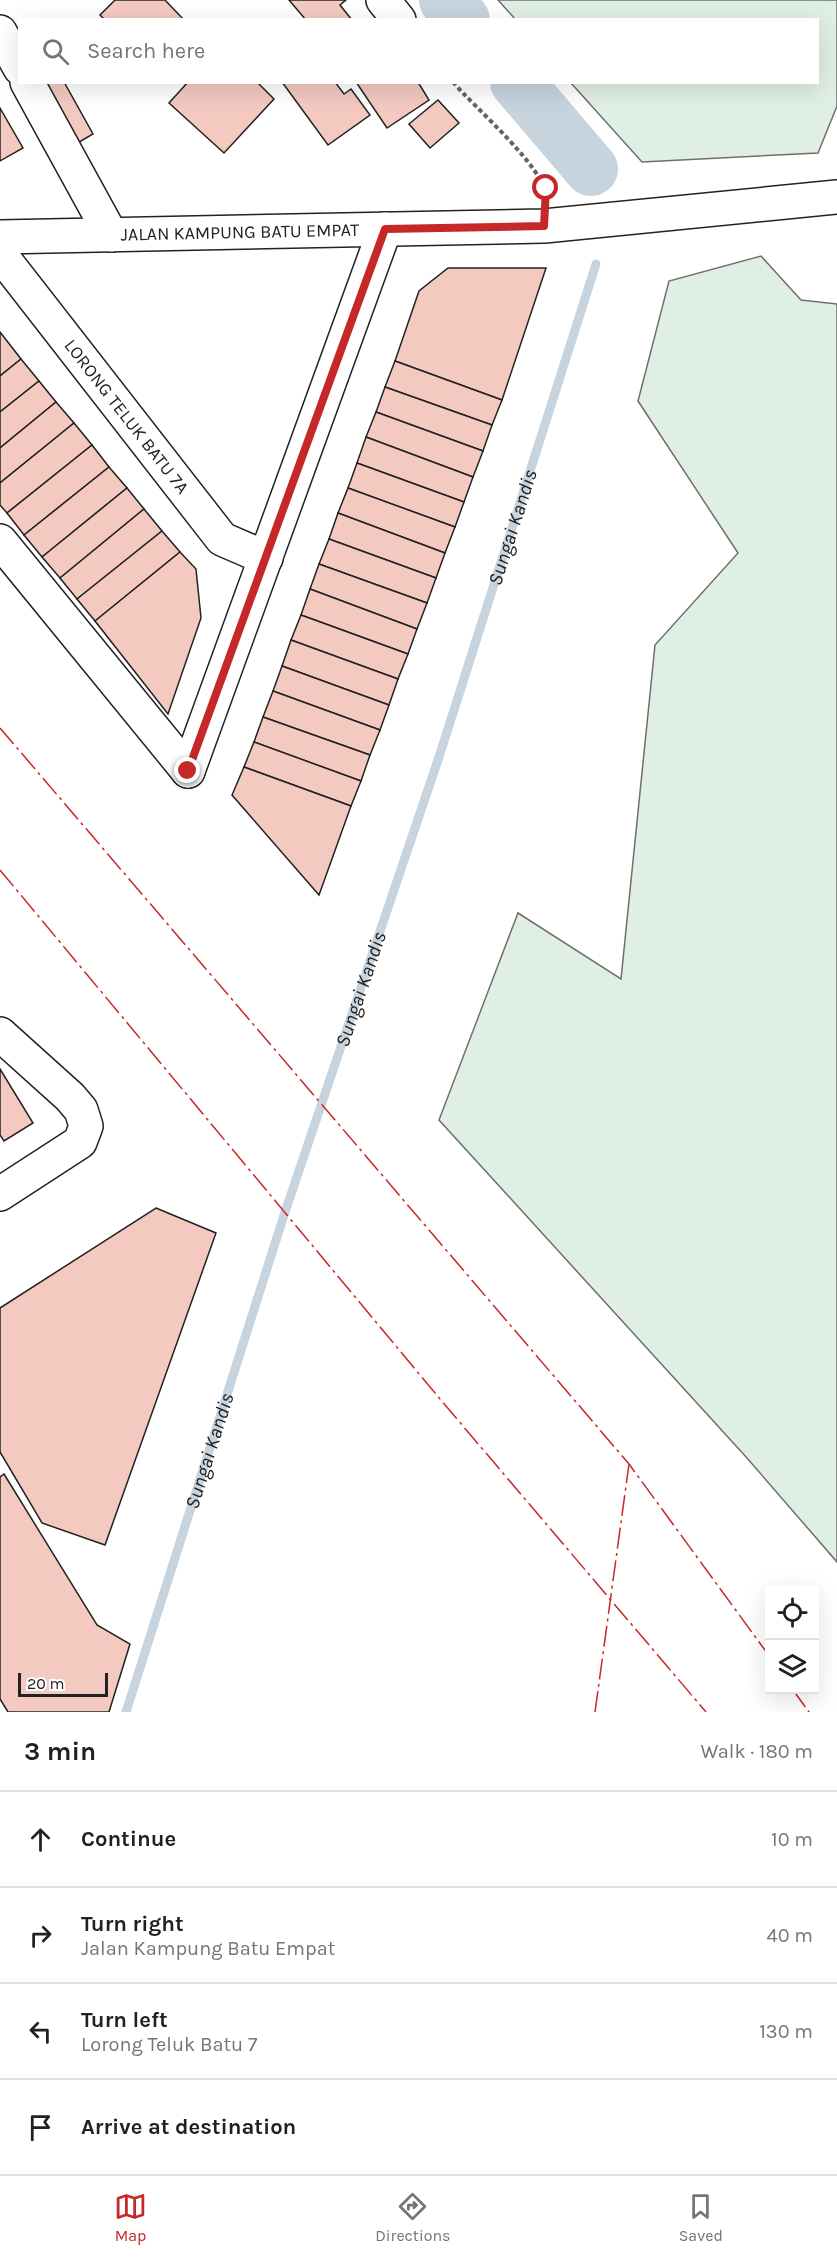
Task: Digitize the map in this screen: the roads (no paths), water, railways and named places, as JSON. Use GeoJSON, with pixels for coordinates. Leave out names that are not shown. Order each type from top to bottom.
{"type":"FeatureCollection","features":[{"type":"Feature","properties":{"kind":"street"},"geometry":{"type":"LineString","coordinates":[[382,0],[397,18]]}},
{"type":"Feature","properties":{"kind":"street"},"geometry":{"type":"LineString","coordinates":[[0,32],[18,64]]}},
{"type":"Feature","properties":{"kind":"street"},"geometry":{"type":"LineString","coordinates":[[28,84],[111,235]]}},
{"type":"Feature","properties":{"kind":"street","name":"JALAN KAMPUNG BATU EMPAT"},"geometry":{"type":"LineString","coordinates":[[0,237],[544,226],[837,197]]}},
{"type":"Feature","properties":{"kind":"street"},"geometry":{"type":"LineString","coordinates":[[0,541],[188,771],[385,229]]}},
{"type":"Feature","properties":{"kind":"street","name":"LORONG TELUK BATU 7A"},"geometry":{"type":"LineString","coordinates":[[0,254],[222,539],[266,558]]}},
{"type":"Feature","properties":{"kind":"street"},"geometry":{"type":"LineString","coordinates":[[0,1034],[70,1097],[81,1110],[86,1126],[80,1142],[0,1194]]}},
{"type":"Feature","properties":{"kind":"waterway","name":"Sungai Kandis"},"geometry":{"type":"LineString","coordinates":[[446,0],[461,18]]}},
{"type":"Feature","properties":{"kind":"waterway","name":"Sungai Kandis"},"geometry":{"type":"LineString","coordinates":[[519,84],[591,169]]}},
{"type":"Feature","properties":{"kind":"waterway","name":"Sungai Kandis"},"geometry":{"type":"LineString","coordinates":[[126,1712],[285,1212],[439,757],[596,264]]}}]}
